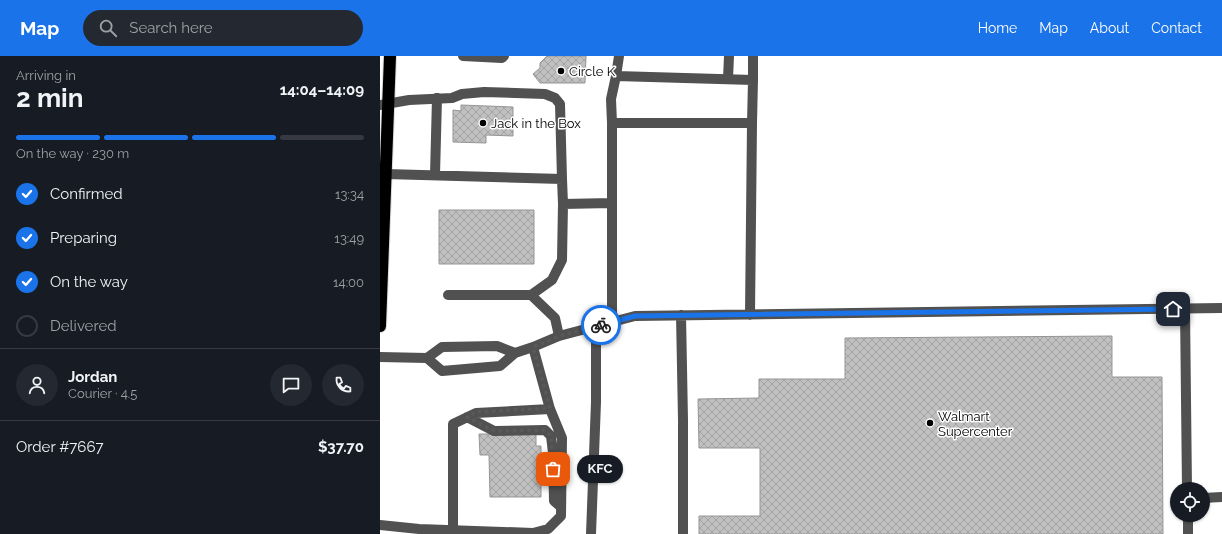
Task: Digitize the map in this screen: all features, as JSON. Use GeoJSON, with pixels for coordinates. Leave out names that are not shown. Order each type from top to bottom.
{"type":"FeatureCollection","features":[{"type":"Feature","properties":{"kind":"highway"},"geometry":{"type":"LineString","coordinates":[[380,326],[386,174],[384,104],[387,63]]}},
{"type":"Feature","properties":{"kind":"lane"},"geometry":{"type":"LineString","coordinates":[[463,56],[502,58],[504,56]]}},
{"type":"Feature","properties":{"kind":"lane"},"geometry":{"type":"LineString","coordinates":[[612,322],[611,98],[619,56]]}},
{"type":"Feature","properties":{"kind":"lane"},"geometry":{"type":"LineString","coordinates":[[728,79],[729,56]]}},
{"type":"Feature","properties":{"kind":"lane"},"geometry":{"type":"LineString","coordinates":[[750,314],[754,56]]}},
{"type":"Feature","properties":{"kind":"lane"},"geometry":{"type":"LineString","coordinates":[[616,76],[753,80]]}},
{"type":"Feature","properties":{"kind":"lane"},"geometry":{"type":"LineString","coordinates":[[384,104],[409,100],[452,98],[462,94],[484,92],[545,94],[555,98],[560,104],[563,204],[562,260],[552,280],[531,295],[448,295]]}},
{"type":"Feature","properties":{"kind":"lane"},"geometry":{"type":"LineString","coordinates":[[436,175],[437,98]]}},
{"type":"Feature","properties":{"kind":"lane"},"geometry":{"type":"LineString","coordinates":[[612,123],[752,123]]}},
{"type":"Feature","properties":{"kind":"lane"},"geometry":{"type":"LineString","coordinates":[[386,174],[562,179]]}},
{"type":"Feature","properties":{"kind":"lane"},"geometry":{"type":"LineString","coordinates":[[563,204],[611,203]]}},
{"type":"Feature","properties":{"kind":"lane"},"geometry":{"type":"LineString","coordinates":[[531,295],[554,318],[559,336]]}},
{"type":"Feature","properties":{"kind":"lane"},"geometry":{"type":"LineString","coordinates":[[380,357],[427,358],[442,370],[500,366],[515,352],[533,347],[559,336],[635,316],[1222,308]]}},
{"type":"Feature","properties":{"kind":"lane"},"geometry":{"type":"LineString","coordinates":[[1185,309],[1187,482]]}},
{"type":"Feature","properties":{"kind":"lane"},"geometry":{"type":"LineString","coordinates":[[681,316],[683,534]]}},
{"type":"Feature","properties":{"kind":"lane"},"geometry":{"type":"LineString","coordinates":[[591,534],[596,402],[596,326]]}},
{"type":"Feature","properties":{"kind":"lane"},"geometry":{"type":"LineString","coordinates":[[427,358],[442,347],[497,346],[515,352]]}},
{"type":"Feature","properties":{"kind":"lane"},"geometry":{"type":"LineString","coordinates":[[380,525],[419,529],[534,534],[548,529],[561,516],[562,438],[550,408],[533,347]]}},
{"type":"Feature","properties":{"kind":"lane"},"geometry":{"type":"LineString","coordinates":[[454,531],[453,424],[476,412],[550,408]]}},
{"type":"Feature","properties":{"kind":"lane"},"geometry":{"type":"LineString","coordinates":[[467,417],[494,431],[545,430],[551,436],[553,453],[554,501],[561,507]]}},
{"type":"Feature","properties":{"kind":"lane"},"geometry":{"type":"LineString","coordinates":[[1210,498],[1222,497]]}},
{"type":"Feature","properties":{"kind":"lane"},"geometry":{"type":"LineString","coordinates":[[1188,522],[1188,534]]}},
{"type":"Feature","properties":{"kind":"building","name":"Circle K"},"geometry":{"type":"Polygon","coordinates":[[[547,56],[586,56],[585,83],[540,83],[533,74],[540,68],[540,63],[547,56]]]}},
{"type":"Feature","properties":{"kind":"building","name":"Jack in the Box"},"geometry":{"type":"Polygon","coordinates":[[[461,105],[513,107],[513,136],[486,135],[486,143],[453,142],[453,110],[461,111],[461,105]]]}},
{"type":"Feature","properties":{"kind":"building"},"geometry":{"type":"Polygon","coordinates":[[[439,210],[534,210],[534,264],[439,264],[439,210]]]}},
{"type":"Feature","properties":{"kind":"building","name":"Walmart Supercenter"},"geometry":{"type":"Polygon","coordinates":[[[1112,336],[1112,377],[1162,377],[1163,534],[699,534],[699,516],[760,516],[760,448],[699,448],[698,399],[759,398],[759,379],[845,379],[845,338],[1112,336]]]}},
{"type":"Feature","properties":{"kind":"building"},"geometry":{"type":"Polygon","coordinates":[[[479,434],[536,434],[536,446],[541,446],[541,497],[490,497],[489,455],[480,455],[479,434]]]}},
{"type":"Feature","properties":{"kind":"way so far"},"geometry":{"type":"LineString","coordinates":[[553,469],[551,436],[545,430],[494,431],[467,417],[476,412],[550,408],[533,347],[559,336],[601,325]]}},
{"type":"Feature","properties":{"kind":"place","name":"Circle K"},"geometry":{"type":"Point","coordinates":[561,71]}},
{"type":"Feature","properties":{"kind":"place","name":"Jack in the Box"},"geometry":{"type":"Point","coordinates":[483,123]}},
{"type":"Feature","properties":{"kind":"place","name":"Walmart Supercenter"},"geometry":{"type":"Point","coordinates":[930,423]}},
{"type":"Feature","properties":{"kind":"place","name":"KFC"},"geometry":{"type":"Point","coordinates":[553,469]}},
{"type":"Feature","properties":{"kind":"route"},"geometry":{"type":"LineString","coordinates":[[601,325],[635,316],[1173,309]]}}]}
